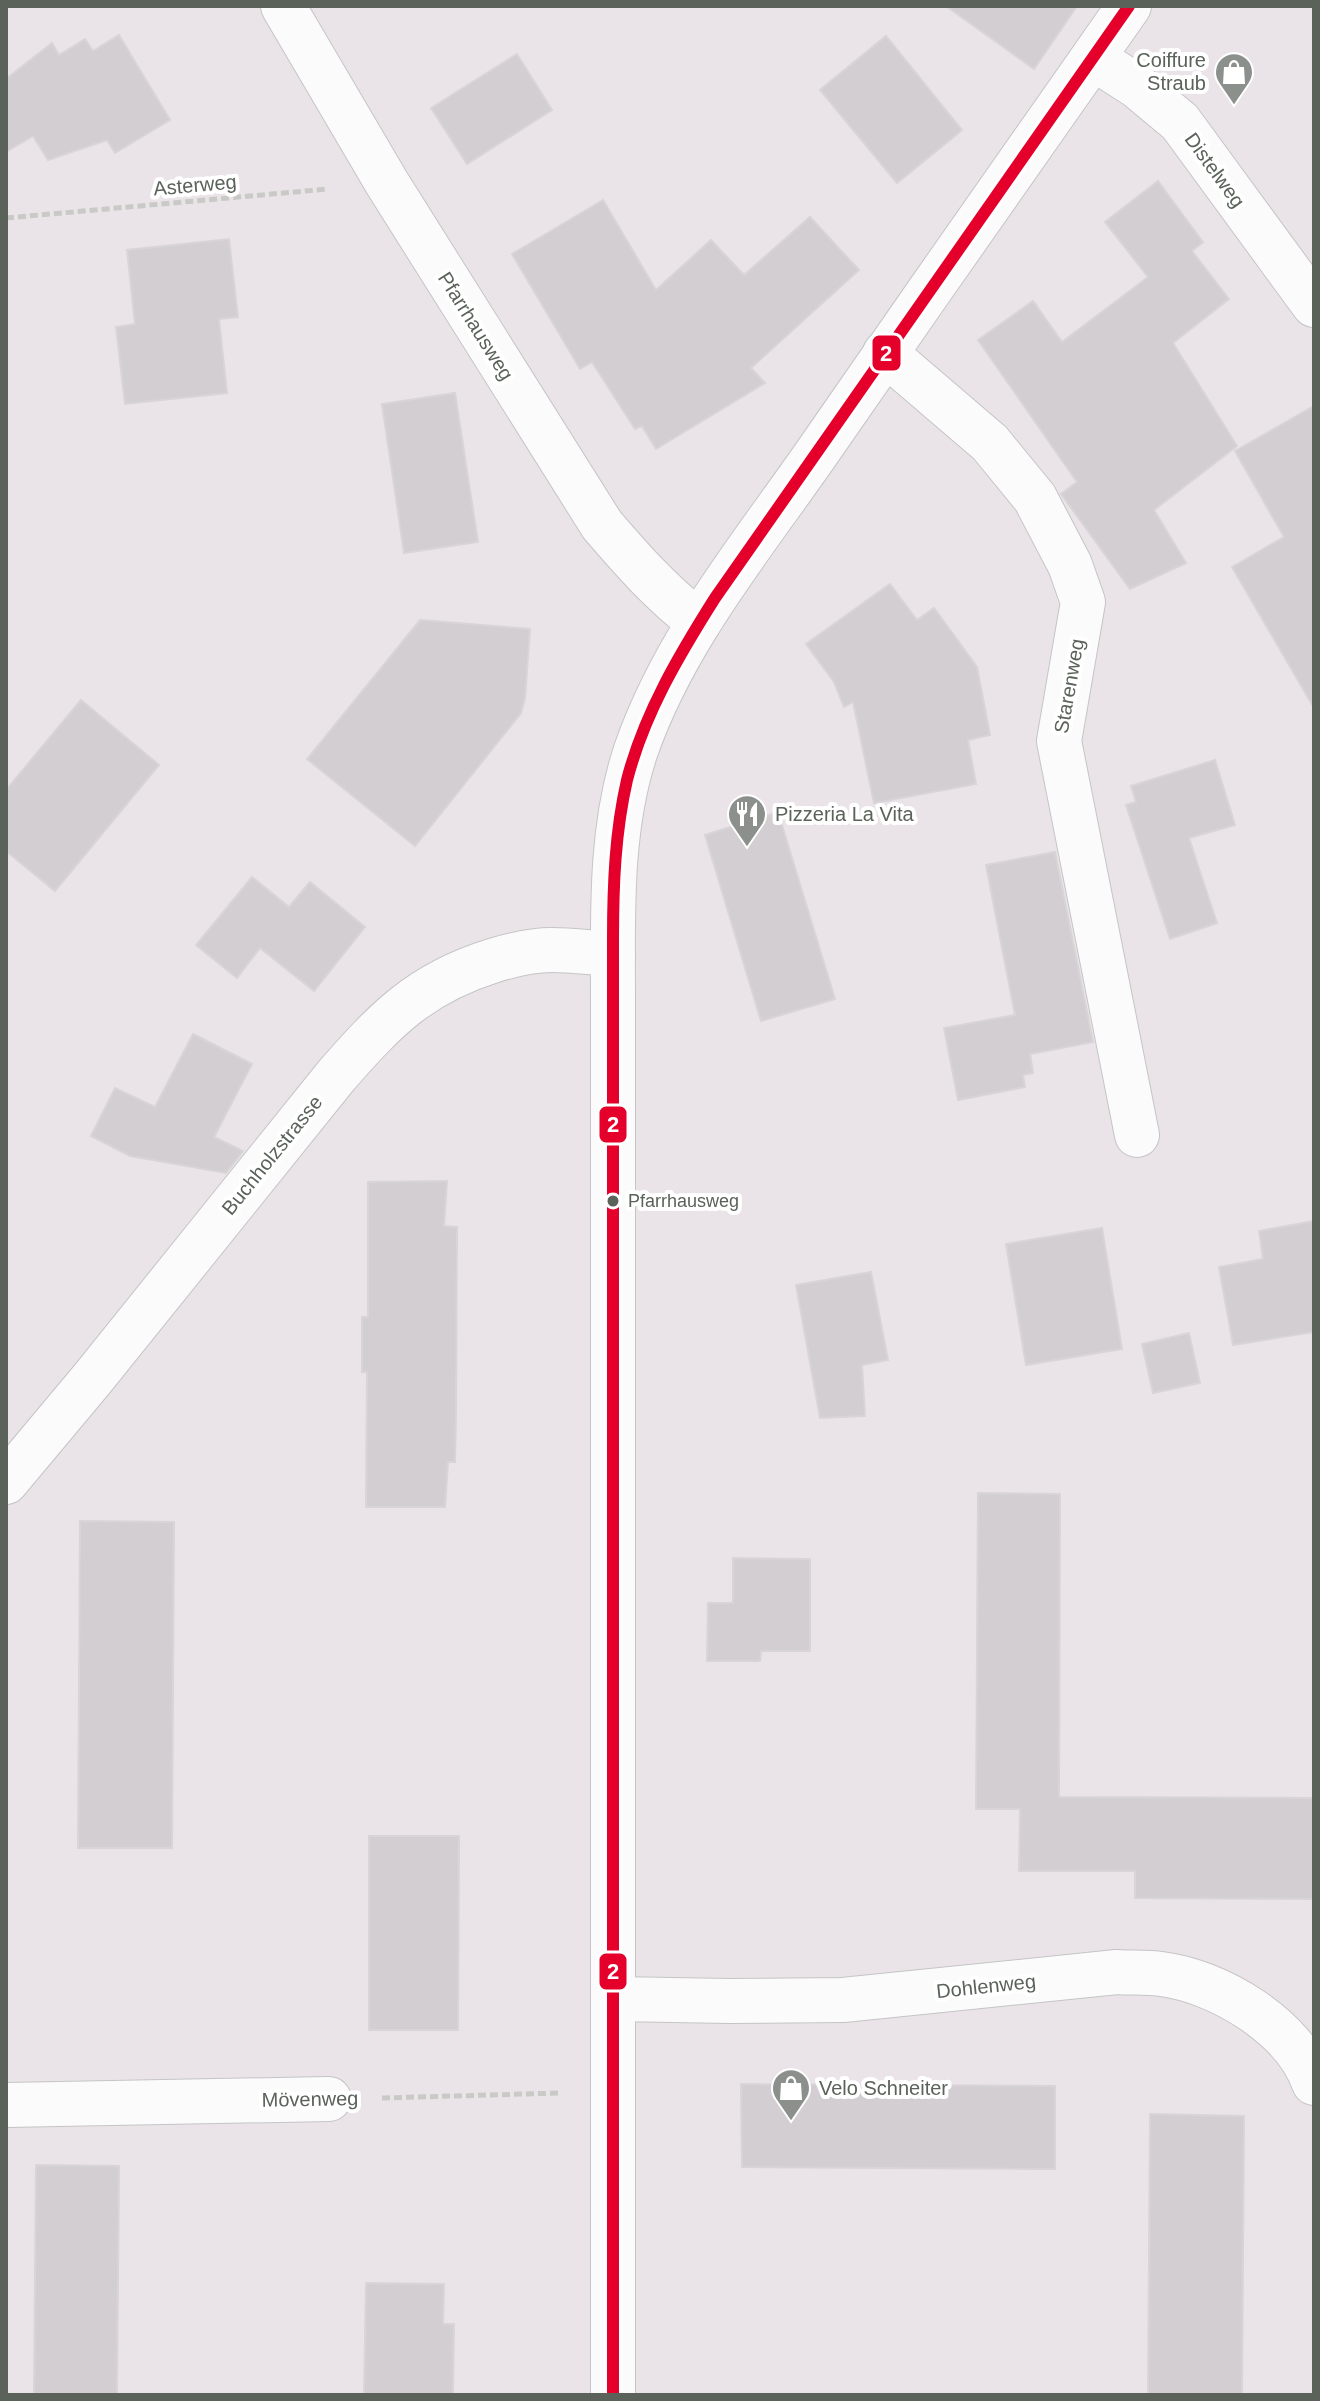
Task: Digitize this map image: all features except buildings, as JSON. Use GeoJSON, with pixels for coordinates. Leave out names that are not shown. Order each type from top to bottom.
{"type":"FeatureCollection","features":[{"type":"Feature","properties":{"kind":"street","name":"Pfarrhausweg"},"geometry":{"type":"LineString","coordinates":[[283,6],[387,183],[602,525],[633,562],[674,603],[699,622]]}},
{"type":"Feature","properties":{"kind":"street"},"geometry":{"type":"LineString","coordinates":[[613,2395],[613,954],[618,841],[623,804],[636,751],[674,666],[699,622],[744,552],[1129,6]]}},
{"type":"Feature","properties":{"kind":"street","name":"Distelweg"},"geometry":{"type":"LineString","coordinates":[[1093,58],[1138,87],[1180,122],[1314,305]]}},
{"type":"Feature","properties":{"kind":"street","name":"Starenweg"},"geometry":{"type":"LineString","coordinates":[[885,353],[990,443],[1035,498],[1070,565],[1083,602],[1059,741],[1137,1135]]}},
{"type":"Feature","properties":{"kind":"street","name":"Buchholzstrasse"},"geometry":{"type":"LineString","coordinates":[[13,1460],[93,1378],[336,1076],[372,1034],[402,1007],[444,979],[516,954],[550,950],[613,954]]}},
{"type":"Feature","properties":{"kind":"street","name":"Dohlenweg"},"geometry":{"type":"LineString","coordinates":[[615,1999],[843,2000],[1117,1972],[1162,1974],[1207,1985],[1264,2018],[1291,2046],[1314,2083]]}},
{"type":"Feature","properties":{"kind":"street","name":"Mövenweg"},"geometry":{"type":"LineString","coordinates":[[6,2105],[329,2099]]}},
{"type":"Feature","properties":{"kind":"path","name":"Asterweg"},"geometry":{"type":"LineString","coordinates":[[6,218],[387,183]]}},
{"type":"Feature","properties":{"kind":"path","name":"Mövenweg"},"geometry":{"type":"LineString","coordinates":[[329,2099],[614,2092]]}},
{"type":"Feature","properties":{"kind":"transit line","name":"2"},"geometry":{"type":"LineString","coordinates":[[613,2395],[613,919],[617,839],[627,780],[653,708],[715,598],[1129,6]]}},
{"type":"Feature","properties":{"kind":"place","name":"Coiffure Straub"},"geometry":{"type":"Point","coordinates":[1234,106]}},
{"type":"Feature","properties":{"kind":"place","name":"Pizzeria La Vita"},"geometry":{"type":"Point","coordinates":[747,848]}},
{"type":"Feature","properties":{"kind":"place","name":"Pfarrhausweg"},"geometry":{"type":"Point","coordinates":[613,1201]}},
{"type":"Feature","properties":{"kind":"place","name":"Velo Schneiter"},"geometry":{"type":"Point","coordinates":[791,2122]}}]}
